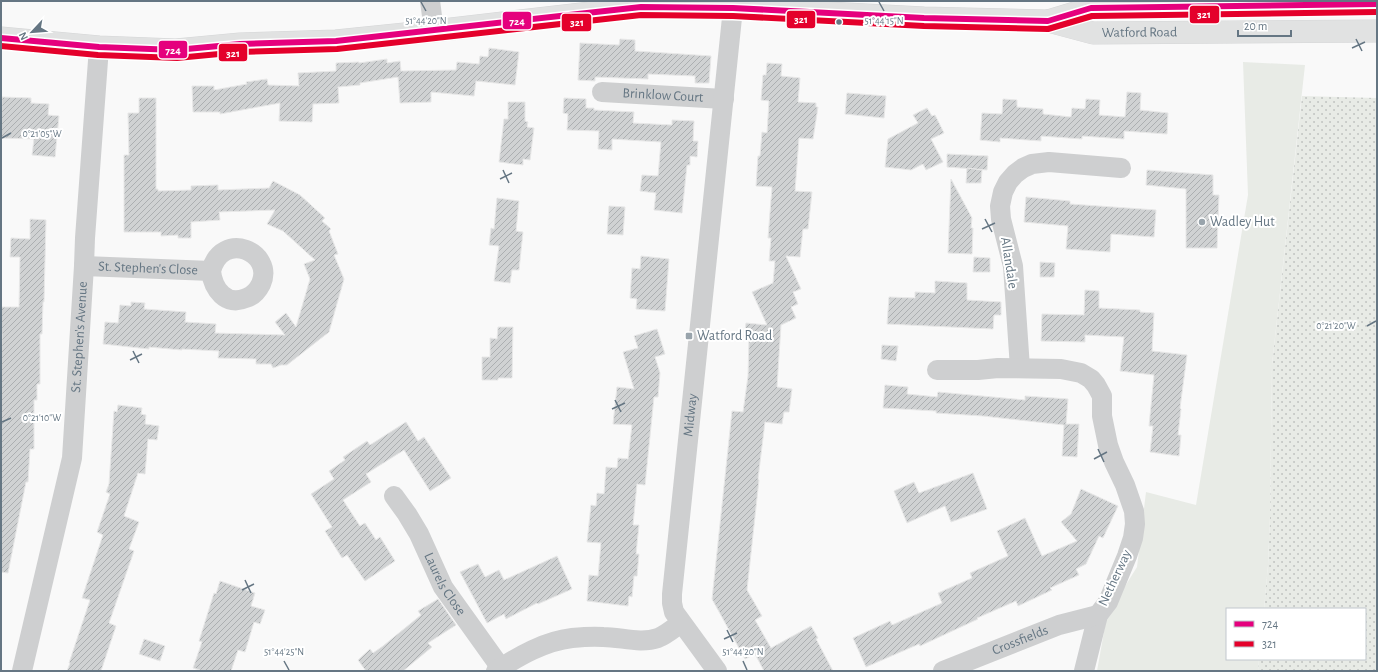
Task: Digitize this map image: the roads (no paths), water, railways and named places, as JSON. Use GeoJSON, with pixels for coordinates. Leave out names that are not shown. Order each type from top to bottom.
{"type":"FeatureCollection","features":[{"type":"Feature","properties":{"kind":"main road","name":"Watford Road"},"geometry":{"type":"LineString","coordinates":[[1048,21],[1091,8],[1199,4],[1377,4]]}},
{"type":"Feature","properties":{"kind":"main road","name":"Watford Road"},"geometry":{"type":"LineString","coordinates":[[1,38],[99,47],[176,50],[240,44],[336,41],[641,7],[733,8],[924,18],[1048,21],[1093,34],[1377,31]]}},
{"type":"Feature","properties":{"kind":"street"},"geometry":{"type":"LineString","coordinates":[[430,1],[434,31]]}},
{"type":"Feature","properties":{"kind":"street"},"geometry":{"type":"LineString","coordinates":[[1198,32],[1199,4]]}},
{"type":"Feature","properties":{"kind":"street","name":"Midway"},"geometry":{"type":"LineString","coordinates":[[717,671],[674,612],[672,594],[733,8]]}},
{"type":"Feature","properties":{"kind":"street","name":"St. Stephen's Avenue"},"geometry":{"type":"LineString","coordinates":[[22,671],[72,458],[85,238],[99,47]]}},
{"type":"Feature","properties":{"kind":"street","name":"Brinklow Court"},"geometry":{"type":"LineString","coordinates":[[602,92],[724,100]]}},
{"type":"Feature","properties":{"kind":"street","name":"Allandale"},"geometry":{"type":"LineString","coordinates":[[1020,368],[1013,266],[1001,219],[1000,206],[1003,192],[1008,182],[1023,168],[1032,164],[1049,162],[1121,168]]}},
{"type":"Feature","properties":{"kind":"street","name":"St. Stephen's Close"},"geometry":{"type":"LineString","coordinates":[[84,266],[211,271]]}},
{"type":"Feature","properties":{"kind":"street"},"geometry":{"type":"LineString","coordinates":[[937,370],[1020,368]]}},
{"type":"Feature","properties":{"kind":"street","name":"Netherway"},"geometry":{"type":"LineString","coordinates":[[1020,368],[1061,369],[1081,373],[1096,384],[1102,396],[1102,416],[1108,445],[1134,511],[1135,524],[1133,538],[1108,602],[1098,615],[1084,671]]}},
{"type":"Feature","properties":{"kind":"street","name":"Laurels Close"},"geometry":{"type":"LineString","coordinates":[[394,496],[419,534],[443,586],[498,669]]}},
{"type":"Feature","properties":{"kind":"street","name":"Crossfields"},"geometry":{"type":"LineString","coordinates":[[943,671],[1059,625],[1098,615]]}},
{"type":"Feature","properties":{"kind":"street"},"geometry":{"type":"LineString","coordinates":[[498,669],[522,655],[555,642],[570,638],[603,636],[651,640],[660,638],[681,623]]}},
{"type":"Feature","properties":{"kind":"place","name":"Wadley Hut"},"geometry":{"type":"Point","coordinates":[1202,222]}},
{"type":"Feature","properties":{"kind":"place","name":"Watford Road"},"geometry":{"type":"Point","coordinates":[689,336]}}]}
